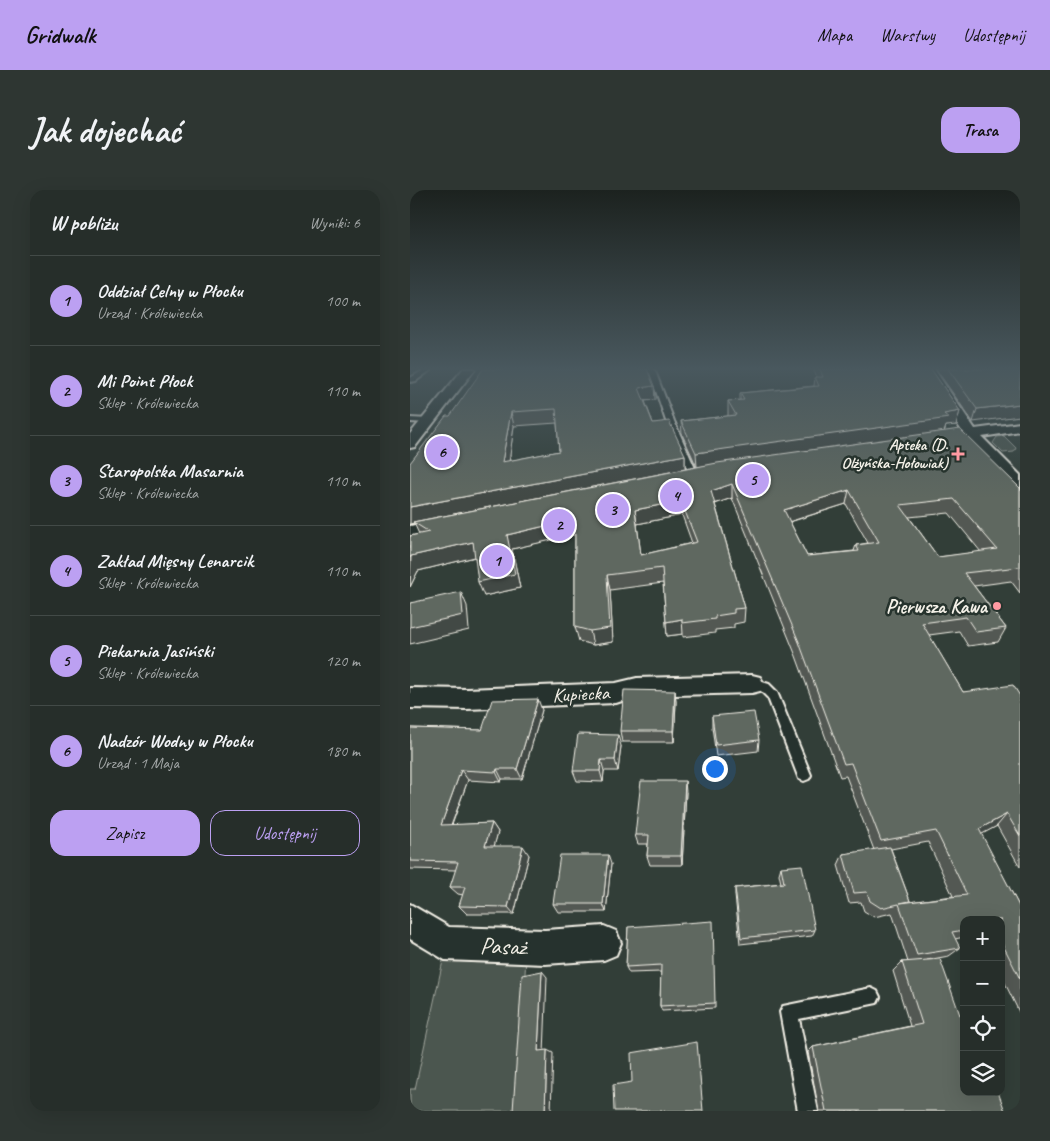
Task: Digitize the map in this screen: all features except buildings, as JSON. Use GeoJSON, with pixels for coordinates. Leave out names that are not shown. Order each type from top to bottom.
{"type":"FeatureCollection","features":[{"type":"Feature","properties":{"kind":"street"},"geometry":{"type":"LineString","coordinates":[[410,444],[436,412]]}},
{"type":"Feature","properties":{"kind":"street"},"geometry":{"type":"LineString","coordinates":[[956,412],[971,434],[1020,484]]}},
{"type":"Feature","properties":{"kind":"street"},"geometry":{"type":"LineString","coordinates":[[919,442],[1020,427]]}},
{"type":"Feature","properties":{"kind":"street"},"geometry":{"type":"LineString","coordinates":[[676,478],[702,473]]}},
{"type":"Feature","properties":{"kind":"street"},"geometry":{"type":"LineString","coordinates":[[410,531],[466,520]]}},
{"type":"Feature","properties":{"kind":"street","name":"Kupiecka"},"geometry":{"type":"LineString","coordinates":[[410,698],[467,699],[616,693],[636,687],[752,684]]}},
{"type":"Feature","properties":{"kind":"street","name":"Pasaż"},"geometry":{"type":"LineString","coordinates":[[410,920],[445,943],[545,947],[604,943]]}},
{"type":"Feature","properties":{"kind":"lane"},"geometry":{"type":"LineString","coordinates":[[667,412],[670,421],[702,473]]}},
{"type":"Feature","properties":{"kind":"lane"},"geometry":{"type":"LineString","coordinates":[[410,420],[429,421]]}},
{"type":"Feature","properties":{"kind":"lane"},"geometry":{"type":"LineString","coordinates":[[752,684],[765,687],[773,695],[804,775]]}},
{"type":"Feature","properties":{"kind":"lane"},"geometry":{"type":"LineString","coordinates":[[808,1111],[789,1012],[871,997]]}},
{"type":"Feature","properties":{"kind":"shaded area"},"geometry":{"type":"Polygon","coordinates":[[[1004,436],[1016,448],[1014,452],[1003,453],[993,443],[997,437],[1004,436]]]}},
{"type":"Feature","properties":{"kind":"shaded area"},"geometry":{"type":"Polygon","coordinates":[[[444,956],[526,958],[516,1111],[410,1111],[410,1089],[415,1089],[444,956]]]}},
{"type":"Feature","properties":{"kind":"place","name":"Nadzór Wodny w Płocku"},"geometry":{"type":"Point","coordinates":[442,452]}},
{"type":"Feature","properties":{"kind":"place","name":"Apteka (D. Olżyńska-Hołowiak)"},"geometry":{"type":"Point","coordinates":[958,454]}},
{"type":"Feature","properties":{"kind":"place","name":"Piekarnia Jasiński"},"geometry":{"type":"Point","coordinates":[753,480]}},
{"type":"Feature","properties":{"kind":"place","name":"Zakład Mięsny Lenarcik"},"geometry":{"type":"Point","coordinates":[676,496]}},
{"type":"Feature","properties":{"kind":"place","name":"Staropolska Masarnia"},"geometry":{"type":"Point","coordinates":[613,510]}},
{"type":"Feature","properties":{"kind":"place","name":"Mi Point Płock"},"geometry":{"type":"Point","coordinates":[559,525]}},
{"type":"Feature","properties":{"kind":"place","name":"Oddział Celny w Płocku"},"geometry":{"type":"Point","coordinates":[497,561]}},
{"type":"Feature","properties":{"kind":"place","name":"Pierwsza Kawa"},"geometry":{"type":"Point","coordinates":[997,606]}}]}
